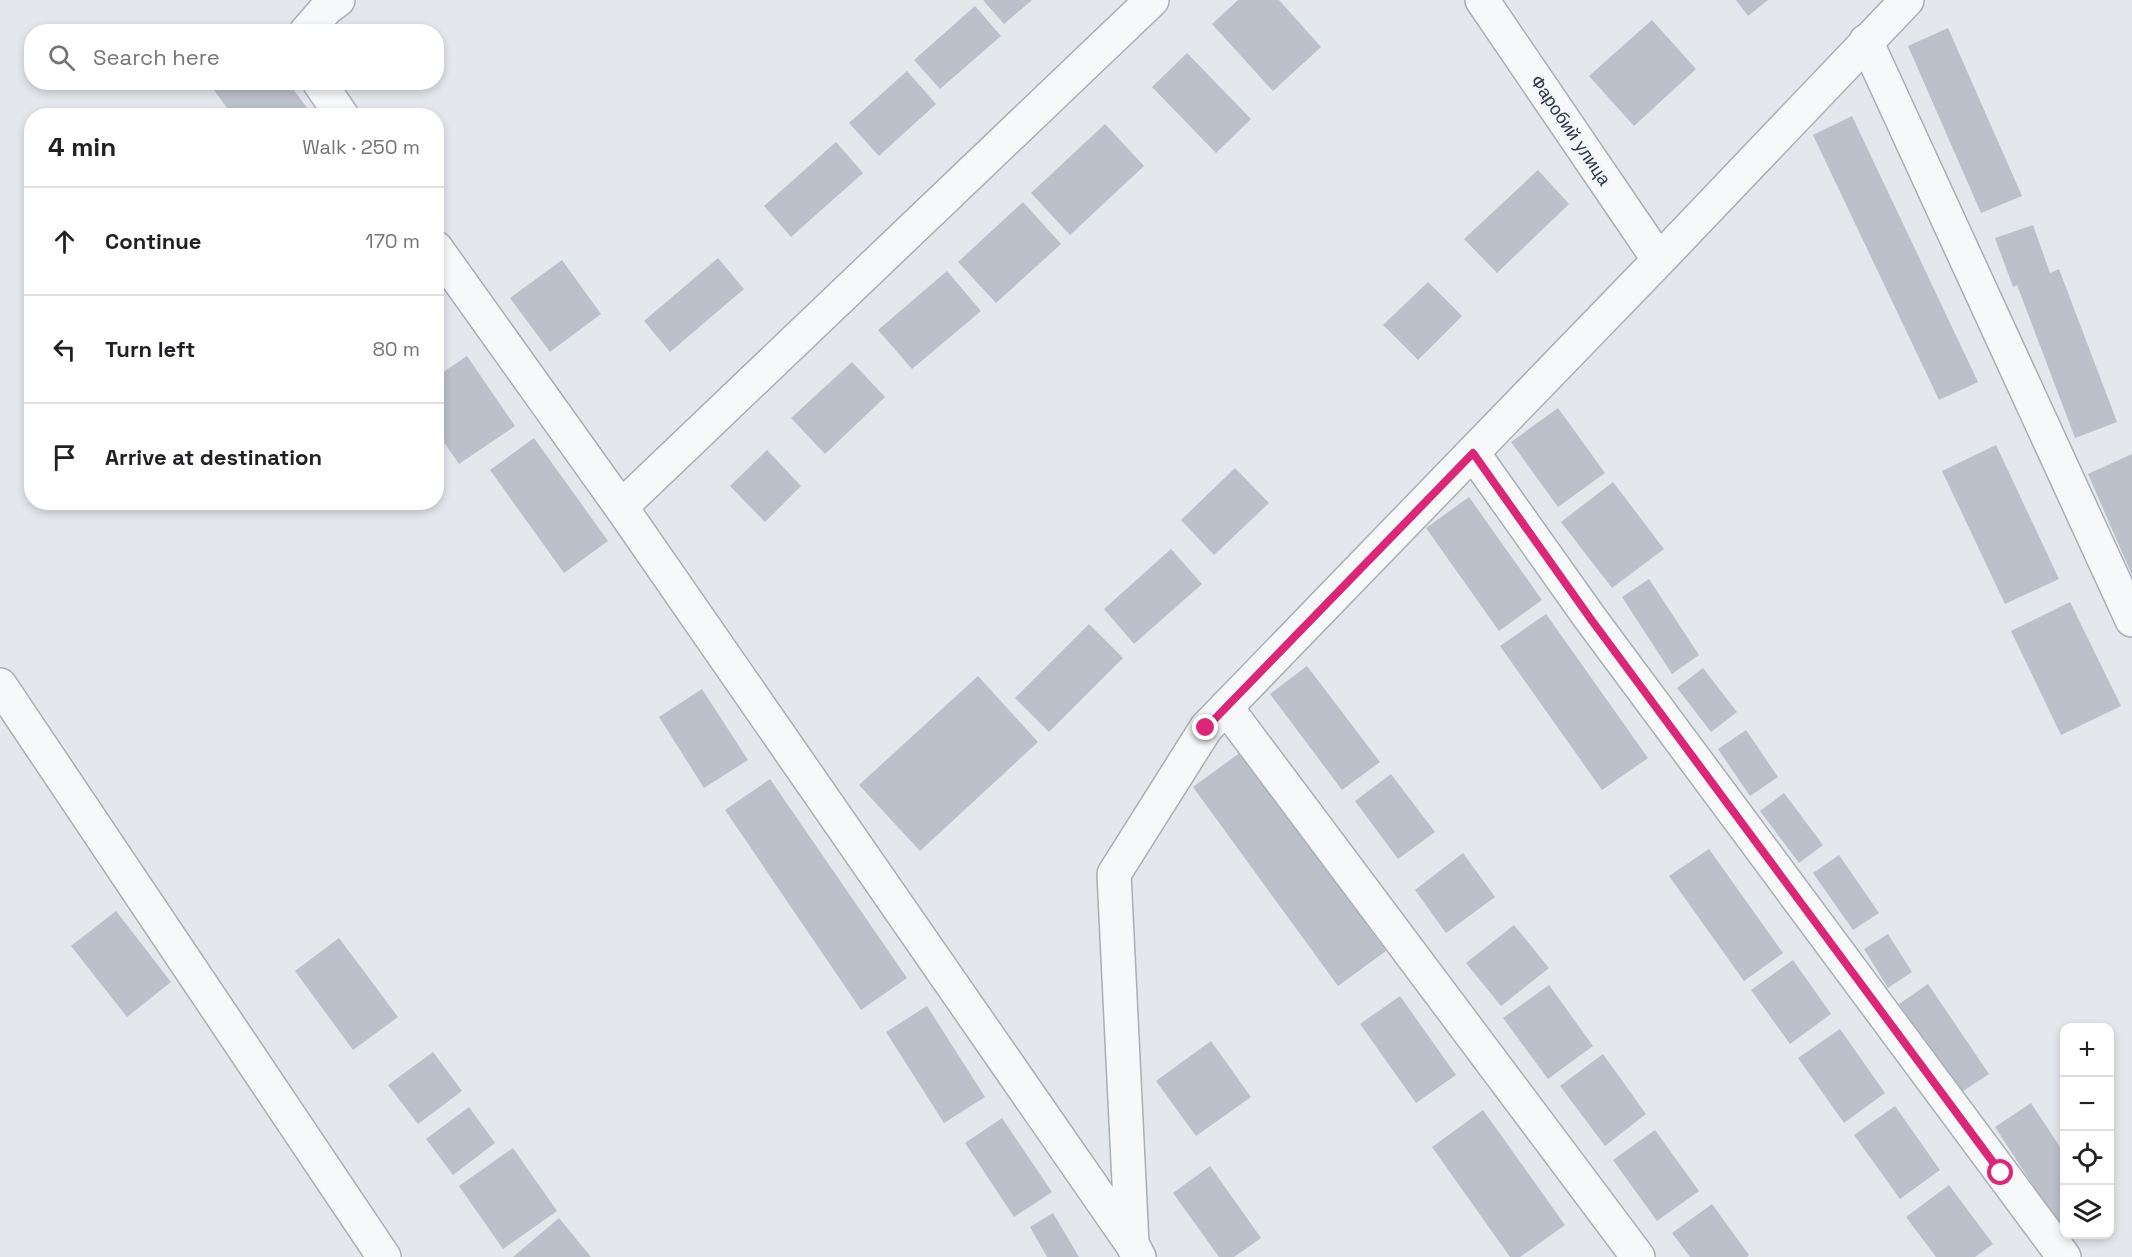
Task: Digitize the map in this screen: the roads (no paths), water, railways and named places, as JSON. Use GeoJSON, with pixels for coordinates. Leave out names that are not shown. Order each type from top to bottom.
{"type":"FeatureCollection","features":[{"type":"Feature","properties":{"kind":"street"},"geometry":{"type":"LineString","coordinates":[[313,24],[327,8],[338,0]]}},
{"type":"Feature","properties":{"kind":"street"},"geometry":{"type":"LineString","coordinates":[[621,507],[1152,0]]}},
{"type":"Feature","properties":{"kind":"street","name":"Фаробий улица"},"geometry":{"type":"LineString","coordinates":[[1482,0],[1659,260]]}},
{"type":"Feature","properties":{"kind":"street"},"geometry":{"type":"LineString","coordinates":[[1136,1251],[1114,874],[1206,728],[1907,0]]}},
{"type":"Feature","properties":{"kind":"street"},"geometry":{"type":"LineString","coordinates":[[1866,41],[2132,620]]}},
{"type":"Feature","properties":{"kind":"street"},"geometry":{"type":"LineString","coordinates":[[324,90],[337,108]]}},
{"type":"Feature","properties":{"kind":"street"},"geometry":{"type":"LineString","coordinates":[[444,259],[621,507],[1136,1251]]}},
{"type":"Feature","properties":{"kind":"street"},"geometry":{"type":"LineString","coordinates":[[1473,453],[1597,627],[2064,1257]]}},
{"type":"Feature","properties":{"kind":"street"},"geometry":{"type":"LineString","coordinates":[[0,685],[384,1257]]}},
{"type":"Feature","properties":{"kind":"street"},"geometry":{"type":"LineString","coordinates":[[1226,707],[1638,1257]]}}]}
